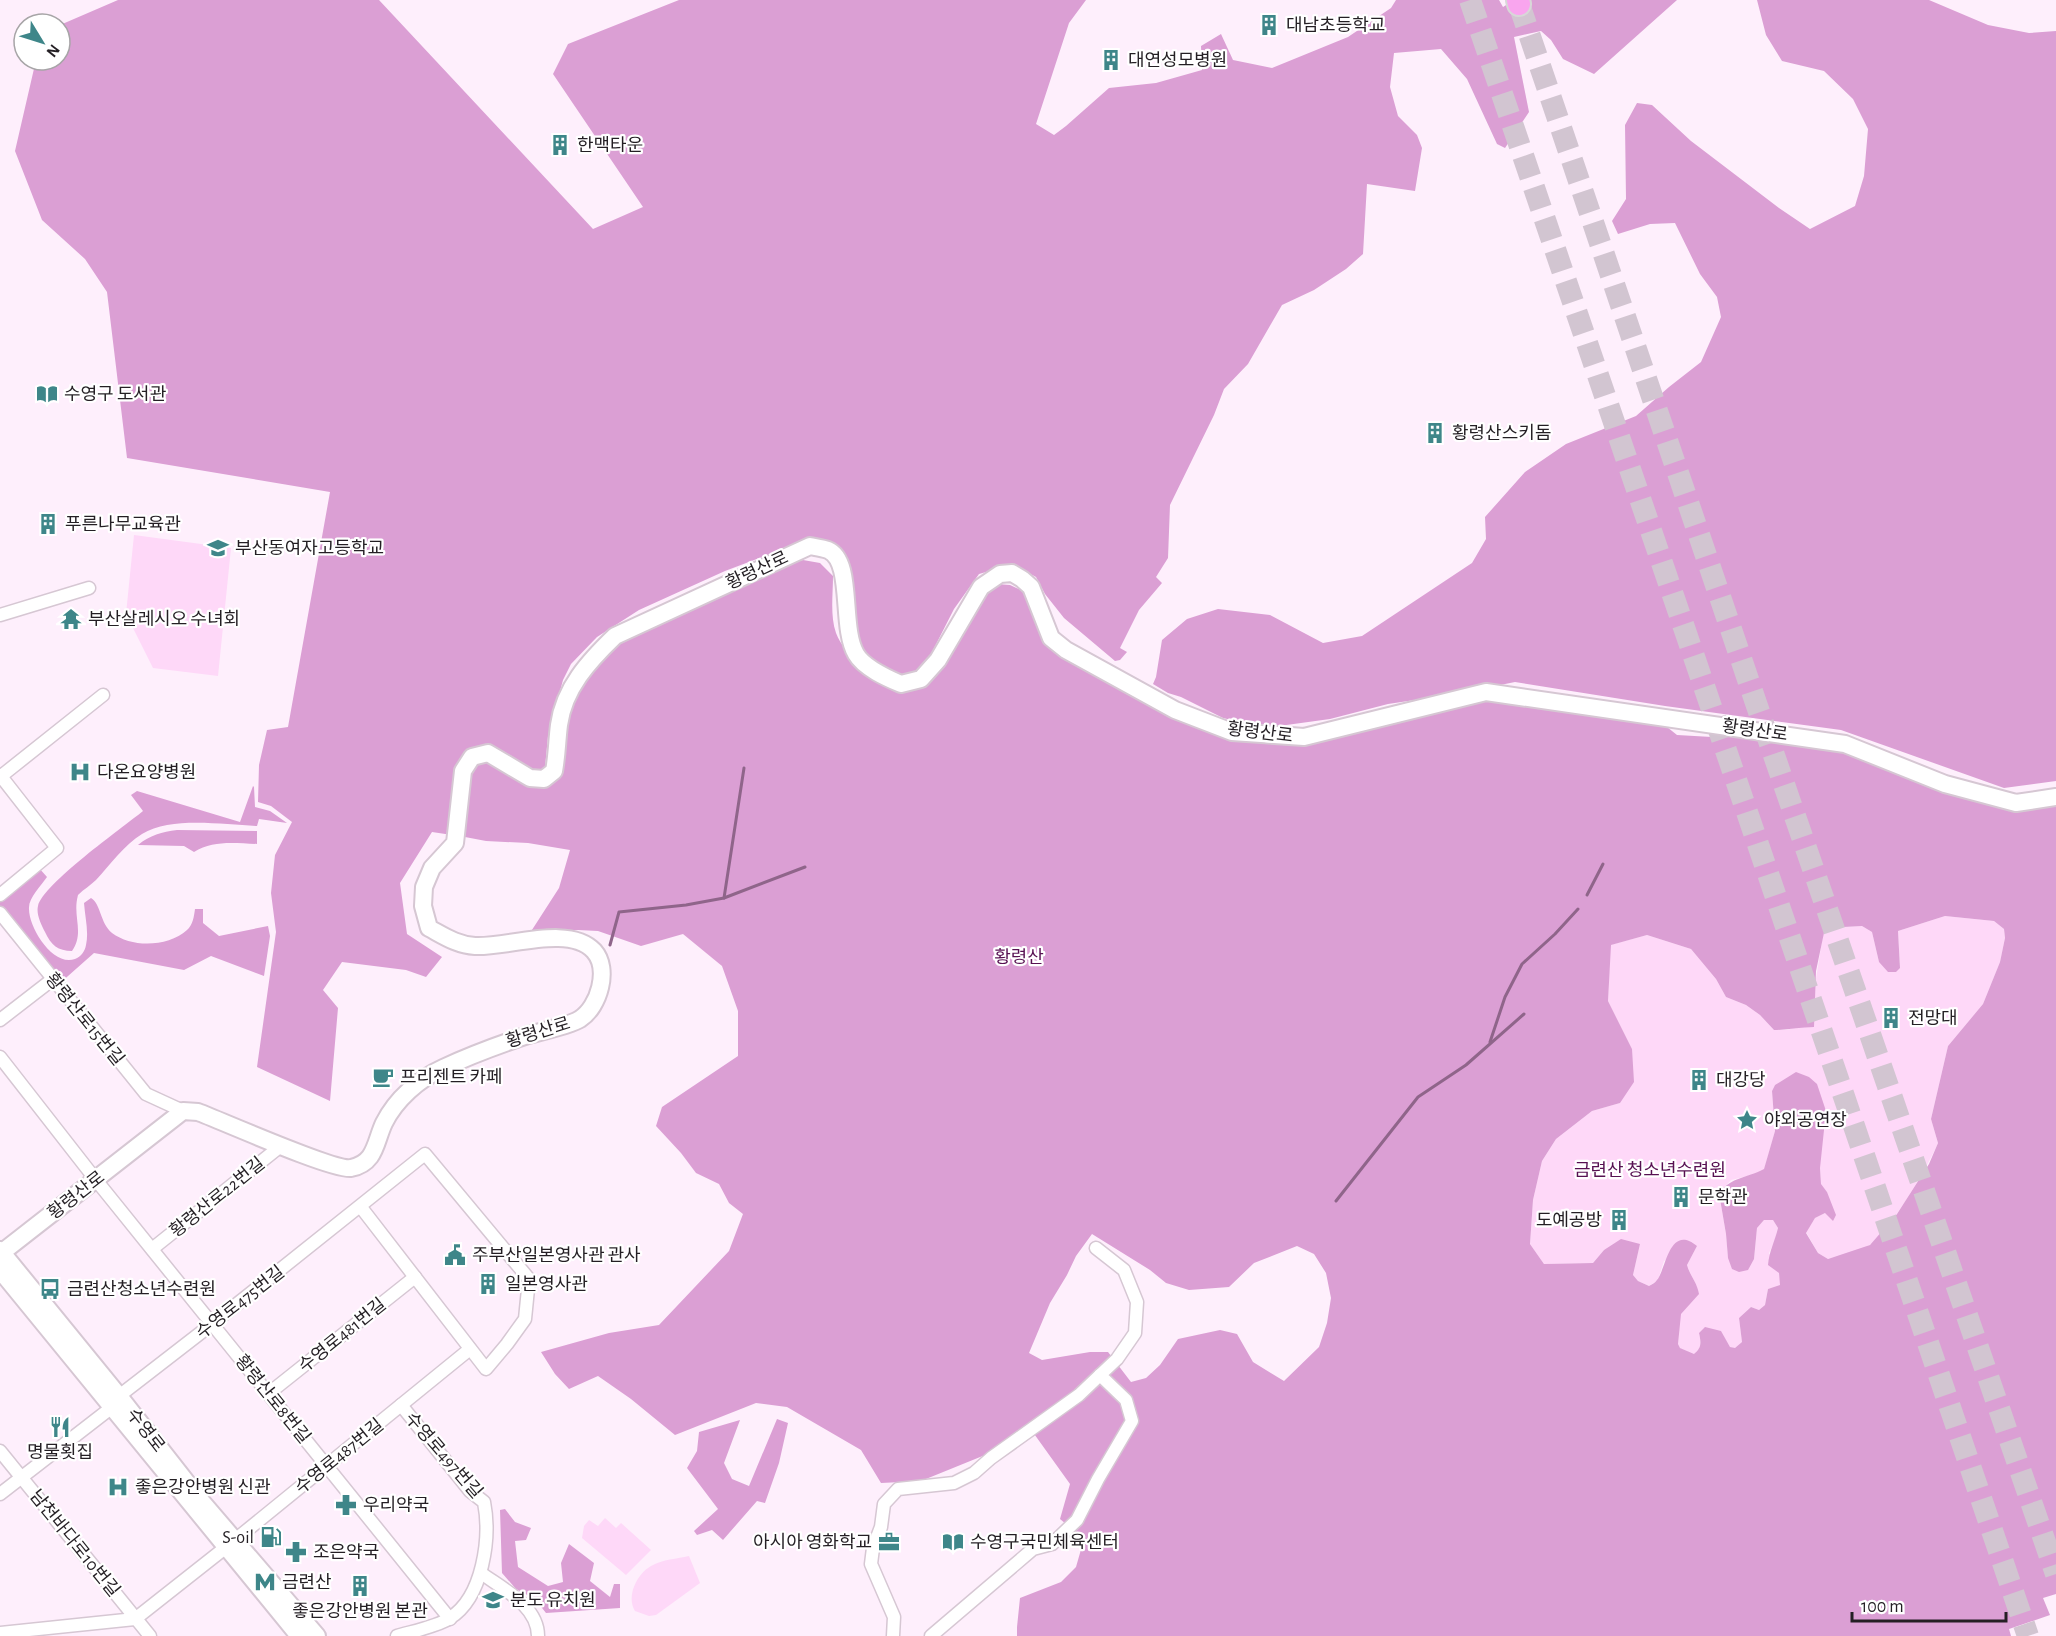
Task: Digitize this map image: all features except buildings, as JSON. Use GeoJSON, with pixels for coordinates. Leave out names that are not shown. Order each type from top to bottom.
{"type":"FeatureCollection","features":[{"type":"Feature","properties":{"kind":"street","name":"황령산로"},"geometry":{"type":"LineString","coordinates":[[1,1252],[183,1111],[198,1112],[327,1164],[350,1168],[367,1161],[375,1151],[384,1123],[404,1096],[427,1076],[487,1048],[580,1019],[595,1003],[602,983],[600,959],[593,949],[581,942],[559,938],[475,946],[451,941],[429,928],[423,906],[424,887],[432,868],[455,843],[463,771],[472,757],[488,753],[530,778],[544,779],[554,771],[559,724],[567,696],[590,660],[615,636],[810,546],[829,550],[840,561],[844,574],[847,630],[856,655],[877,673],[901,684],[921,679],[938,660],[981,587],[1000,574],[1012,573],[1031,587],[1051,638],[1066,650],[1175,710],[1232,732],[1304,737],[1486,692],[1845,744],[1945,784],[2016,803],[2056,797]]}},
{"type":"Feature","properties":{"kind":"street"},"geometry":{"type":"LineString","coordinates":[[0,615],[89,588]]}},
{"type":"Feature","properties":{"kind":"street"},"geometry":{"type":"LineString","coordinates":[[0,894],[57,848],[0,776],[103,695]]}},
{"type":"Feature","properties":{"kind":"street","name":"황령산로15번길"},"geometry":{"type":"LineString","coordinates":[[0,913],[146,1094],[183,1111]]}},
{"type":"Feature","properties":{"kind":"street"},"geometry":{"type":"LineString","coordinates":[[0,1020],[53,979]]}},
{"type":"Feature","properties":{"kind":"street","name":"황령산로8번길"},"geometry":{"type":"LineString","coordinates":[[0,1057],[96,1180],[450,1619]]}},
{"type":"Feature","properties":{"kind":"street","name":"황령산로22번길"},"geometry":{"type":"LineString","coordinates":[[152,1249],[282,1146]]}},
{"type":"Feature","properties":{"kind":"street","name":"수영로475번길"},"geometry":{"type":"LineString","coordinates":[[0,1494],[425,1154],[529,1279],[525,1319],[486,1369],[470,1349]]}},
{"type":"Feature","properties":{"kind":"street"},"geometry":{"type":"LineString","coordinates":[[360,1206],[470,1349]]}},
{"type":"Feature","properties":{"kind":"street"},"geometry":{"type":"LineString","coordinates":[[893,1636],[894,1617],[872,1564],[873,1548],[881,1527],[884,1504],[898,1489],[954,1483],[974,1473],[991,1458],[1079,1395],[1117,1359],[1135,1333],[1137,1302],[1124,1270],[1096,1248]]}},
{"type":"Feature","properties":{"kind":"street","name":"수영로"},"geometry":{"type":"LineString","coordinates":[[1,1252],[115,1402],[230,1544],[299,1636]]}},
{"type":"Feature","properties":{"kind":"street","name":"수영로"},"geometry":{"type":"LineString","coordinates":[[0,1270],[115,1402]]}},
{"type":"Feature","properties":{"kind":"street","name":"수영로481번길"},"geometry":{"type":"LineString","coordinates":[[268,1394],[415,1277]]}},
{"type":"Feature","properties":{"kind":"street","name":"수영로487번길"},"geometry":{"type":"LineString","coordinates":[[135,1619],[470,1349]]}},
{"type":"Feature","properties":{"kind":"street"},"geometry":{"type":"LineString","coordinates":[[931,1636],[1034,1549],[1052,1544],[1077,1520],[1132,1421],[1126,1400],[1100,1375]]}},
{"type":"Feature","properties":{"kind":"street","name":"수영로497번길"},"geometry":{"type":"LineString","coordinates":[[401,1405],[470,1491],[484,1502],[488,1518],[481,1573],[476,1587],[450,1619]]}},
{"type":"Feature","properties":{"kind":"street","name":"남천바다로10번길"},"geometry":{"type":"LineString","coordinates":[[0,1451],[150,1636]]}},
{"type":"Feature","properties":{"kind":"street","name":"수영로"},"geometry":{"type":"LineString","coordinates":[[230,1544],[317,1636]]}},
{"type":"Feature","properties":{"kind":"street"},"geometry":{"type":"LineString","coordinates":[[481,1573],[517,1599],[530,1612],[538,1624],[538,1636]]}},
{"type":"Feature","properties":{"kind":"street"},"geometry":{"type":"LineString","coordinates":[[0,1633],[135,1619]]}},
{"type":"Feature","properties":{"kind":"street"},"geometry":{"type":"LineString","coordinates":[[397,1636],[450,1619]]}},
{"type":"Feature","properties":{"kind":"green space"},"geometry":{"type":"Polygon","coordinates":[[[118,0],[379,0],[593,229],[643,207],[553,74],[568,44],[679,0],[1086,0],[1069,23],[1036,124],[1054,135],[1109,88],[1156,83],[1202,70],[1201,46],[1221,34],[1233,60],[1272,68],[1348,37],[1391,8],[1396,0],[1499,0],[1503,7],[1514,0],[1677,0],[1594,74],[1563,59],[1551,40],[1541,31],[1514,37],[1529,112],[1505,148],[1497,144],[1467,79],[1441,49],[1394,53],[1390,87],[1398,116],[1417,135],[1422,148],[1415,191],[1367,184],[1363,254],[1346,269],[1314,290],[1282,305],[1248,364],[1224,389],[1214,415],[1170,505],[1168,558],[1156,577],[1162,583],[1139,610],[1120,648],[1127,652],[1120,660],[1115,661],[1064,618],[1045,594],[1036,577],[1021,569],[1007,566],[979,574],[954,609],[928,660],[915,677],[894,675],[867,657],[860,648],[854,632],[847,566],[841,553],[828,544],[809,539],[725,571],[639,610],[597,637],[571,664],[563,680],[548,736],[545,768],[535,773],[492,747],[482,745],[469,751],[452,835],[432,832],[400,883],[407,934],[442,957],[426,977],[406,970],[342,962],[323,990],[338,1008],[330,1101],[257,1067],[276,932],[271,893],[275,855],[292,822],[271,806],[258,802],[259,765],[267,730],[288,727],[330,492],[127,458],[107,292],[85,259],[42,220],[15,151],[33,72],[72,72],[72,20],[118,0]]]}},
{"type":"Feature","properties":{"kind":"green space"},"geometry":{"type":"Polygon","coordinates":[[[1757,0],[1929,0],[1988,25],[2029,33],[2056,31],[2056,781],[2004,788],[1841,730],[1665,706],[1515,682],[1388,704],[1330,719],[1265,728],[1223,718],[1153,684],[1162,640],[1187,619],[1218,609],[1270,615],[1323,643],[1362,636],[1472,563],[1486,539],[1485,517],[1525,472],[1566,444],[1636,416],[1701,362],[1721,317],[1717,297],[1700,274],[1675,223],[1650,224],[1618,234],[1612,221],[1626,199],[1625,125],[1637,103],[1652,105],[1691,141],[1810,229],[1855,206],[1864,176],[1868,129],[1853,99],[1824,71],[1782,61],[1766,35],[1757,0]]]}},
{"type":"Feature","properties":{"kind":"green space"},"geometry":{"type":"Polygon","coordinates":[[[134,535],[231,548],[218,676],[153,668],[126,614],[134,535]]]}},
{"type":"Feature","properties":{"kind":"green space","name":"황령산"},"geometry":{"type":"Polygon","coordinates":[[[803,560],[820,563],[833,576],[833,620],[840,642],[862,665],[898,690],[916,689],[926,685],[989,587],[997,584],[1010,585],[1021,590],[1031,599],[1042,634],[1168,714],[1300,741],[1485,697],[1657,719],[1677,735],[1712,737],[1725,731],[1836,748],[1949,790],[2056,801],[2056,1594],[2043,1598],[2050,1615],[2009,1629],[2011,1636],[1017,1636],[1020,1598],[1061,1582],[1076,1567],[1084,1539],[1060,1519],[1070,1484],[1027,1424],[990,1453],[921,1481],[881,1483],[861,1450],[787,1407],[756,1403],[675,1435],[631,1399],[598,1376],[569,1389],[555,1374],[541,1352],[609,1333],[659,1325],[729,1251],[743,1214],[729,1203],[719,1184],[696,1173],[656,1126],[662,1107],[738,1056],[738,1011],[722,966],[683,934],[641,946],[598,931],[530,933],[559,888],[570,850],[465,837],[466,786],[480,760],[492,761],[499,768],[558,774],[565,756],[564,734],[569,711],[578,692],[589,674],[624,638],[787,564],[803,560]],[[1945,916],[1898,931],[1900,968],[1896,972],[1888,972],[1879,962],[1872,932],[1862,926],[1825,928],[1816,971],[1814,1027],[1774,1030],[1760,1015],[1746,1005],[1726,997],[1716,979],[1691,949],[1647,935],[1611,945],[1608,1001],[1632,1049],[1634,1082],[1620,1103],[1592,1111],[1556,1139],[1542,1161],[1533,1200],[1530,1244],[1544,1264],[1593,1263],[1604,1250],[1621,1239],[1640,1244],[1633,1275],[1638,1281],[1649,1286],[1660,1275],[1674,1244],[1680,1240],[1688,1240],[1697,1246],[1687,1265],[1699,1294],[1681,1314],[1678,1344],[1680,1348],[1694,1354],[1700,1345],[1699,1333],[1705,1327],[1721,1331],[1730,1347],[1735,1348],[1742,1342],[1739,1318],[1751,1307],[1759,1310],[1765,1305],[1768,1289],[1780,1285],[1779,1273],[1768,1265],[1778,1228],[1773,1220],[1764,1220],[1757,1228],[1754,1259],[1748,1270],[1739,1272],[1732,1269],[1728,1258],[1719,1193],[1729,1183],[1764,1169],[1775,1131],[1772,1091],[1775,1085],[1796,1072],[1809,1077],[1817,1084],[1826,1111],[1820,1168],[1821,1184],[1827,1192],[1836,1215],[1833,1221],[1825,1213],[1815,1218],[1806,1233],[1818,1253],[1828,1259],[1870,1245],[1897,1214],[1929,1164],[1938,1143],[1931,1119],[1948,1046],[1983,1004],[2000,962],[2005,938],[2004,929],[1994,921],[1945,916]],[[1092,1234],[1076,1256],[1050,1303],[1029,1353],[1042,1360],[1090,1352],[1108,1352],[1131,1382],[1146,1378],[1160,1365],[1178,1339],[1220,1330],[1237,1334],[1253,1362],[1284,1381],[1319,1347],[1327,1323],[1331,1298],[1326,1273],[1314,1254],[1297,1246],[1254,1263],[1229,1287],[1189,1290],[1166,1283],[1150,1270],[1092,1234]]]}},
{"type":"Feature","properties":{"kind":"green space"},"geometry":{"type":"Polygon","coordinates":[[[253,786],[255,807],[270,811],[287,823],[259,819],[257,826],[183,823],[154,828],[129,844],[96,880],[78,895],[76,910],[78,937],[72,951],[59,948],[50,940],[40,922],[38,912],[43,896],[68,871],[143,811],[131,795],[137,791],[240,822],[253,786]]]}},
{"type":"Feature","properties":{"kind":"green space"},"geometry":{"type":"Polygon","coordinates":[[[177,830],[257,831],[257,844],[216,844],[194,852],[184,846],[138,845],[156,834],[177,830]]]}},
{"type":"Feature","properties":{"kind":"green space"},"geometry":{"type":"Polygon","coordinates":[[[39,868],[47,877],[35,892],[29,905],[30,917],[44,944],[59,957],[67,960],[75,959],[84,952],[87,935],[84,903],[91,898],[112,933],[120,938],[140,943],[150,944],[179,936],[191,926],[195,909],[203,909],[203,923],[219,936],[268,926],[270,936],[264,976],[211,956],[184,970],[94,953],[59,984],[0,910],[0,899],[39,868]]]}},
{"type":"Feature","properties":{"kind":"green space","name":"금련산 청소년수련원"},"geometry":{"type":"Polygon","coordinates":[[[1945,916],[1994,921],[2004,929],[2005,938],[2000,962],[1983,1004],[1948,1046],[1931,1119],[1938,1143],[1907,1199],[1876,1240],[1853,1252],[1828,1259],[1818,1253],[1806,1232],[1815,1218],[1825,1213],[1827,1192],[1821,1185],[1820,1168],[1775,1085],[1772,1091],[1775,1131],[1764,1170],[1731,1180],[1719,1193],[1728,1257],[1754,1259],[1757,1228],[1764,1220],[1773,1220],[1778,1228],[1769,1253],[1779,1273],[1781,1286],[1768,1289],[1765,1305],[1759,1310],[1751,1307],[1739,1318],[1742,1342],[1735,1349],[1730,1347],[1726,1341],[1699,1333],[1700,1345],[1694,1355],[1680,1348],[1678,1344],[1680,1314],[1698,1294],[1687,1265],[1697,1246],[1664,1261],[1658,1280],[1649,1286],[1638,1281],[1633,1275],[1640,1244],[1604,1250],[1593,1263],[1544,1264],[1530,1244],[1533,1200],[1542,1161],[1556,1139],[1592,1111],[1620,1103],[1632,1049],[1608,1001],[1610,945],[1647,935],[1691,949],[1716,979],[1726,997],[1746,1005],[1760,1015],[1774,1030],[1787,1030],[1796,1027],[1815,985],[1824,928],[1862,926],[1872,932],[1879,962],[1900,967],[1898,931],[1945,916]]]}},
{"type":"Feature","properties":{"kind":"green space"},"geometry":{"type":"Polygon","coordinates":[[[777,1419],[788,1423],[779,1463],[765,1503],[757,1501],[723,1540],[712,1530],[697,1535],[694,1531],[718,1509],[687,1468],[697,1451],[699,1432],[740,1420],[724,1463],[732,1479],[749,1486],[777,1419]]]}},
{"type":"Feature","properties":{"kind":"green space"},"geometry":{"type":"Polygon","coordinates":[[[505,1509],[515,1522],[531,1528],[526,1540],[515,1541],[518,1567],[548,1586],[563,1582],[561,1563],[569,1544],[594,1563],[590,1581],[610,1597],[614,1584],[620,1584],[620,1608],[546,1613],[535,1599],[516,1589],[502,1573],[500,1510],[505,1509]]]}},
{"type":"Feature","properties":{"kind":"green space"},"geometry":{"type":"Polygon","coordinates":[[[605,1518],[616,1528],[621,1523],[651,1550],[626,1575],[582,1538],[584,1526],[589,1520],[598,1526],[605,1518]]]}},
{"type":"Feature","properties":{"kind":"green space"},"geometry":{"type":"Polygon","coordinates":[[[689,1556],[700,1583],[656,1615],[649,1616],[635,1611],[632,1592],[641,1574],[660,1562],[689,1556]]]}},
{"type":"Feature","properties":{"kind":"waterway"},"geometry":{"type":"LineString","coordinates":[[724,898],[744,768]]}},
{"type":"Feature","properties":{"kind":"waterway"},"geometry":{"type":"LineString","coordinates":[[1587,895],[1603,864]]}},
{"type":"Feature","properties":{"kind":"waterway"},"geometry":{"type":"LineString","coordinates":[[610,945],[619,912],[686,905],[724,898],[805,867]]}},
{"type":"Feature","properties":{"kind":"waterway"},"geometry":{"type":"LineString","coordinates":[[1490,1042],[1505,997],[1522,964],[1578,909]]}},
{"type":"Feature","properties":{"kind":"waterway"},"geometry":{"type":"LineString","coordinates":[[1336,1201],[1418,1097],[1466,1065],[1524,1014]]}},
{"type":"Feature","properties":{"kind":"tunnel"},"geometry":{"type":"LineString","coordinates":[[1470,0],[2028,1636]]}},
{"type":"Feature","properties":{"kind":"tunnel"},"geometry":{"type":"LineString","coordinates":[[1519,4],[1756,703],[2056,1574]]}},
{"type":"Feature","properties":{"kind":"place","name":"대남초등학교"},"geometry":{"type":"Point","coordinates":[1269,25]}},
{"type":"Feature","properties":{"kind":"place","name":"대연성모병원"},"geometry":{"type":"Point","coordinates":[1111,60]}},
{"type":"Feature","properties":{"kind":"place","name":"한맥타운"},"geometry":{"type":"Point","coordinates":[560,145]}},
{"type":"Feature","properties":{"kind":"place","name":"수영구 도서관"},"geometry":{"type":"Point","coordinates":[47,394]}},
{"type":"Feature","properties":{"kind":"place","name":"황령산스키돔"},"geometry":{"type":"Point","coordinates":[1435,433]}},
{"type":"Feature","properties":{"kind":"place","name":"푸른나무교육관"},"geometry":{"type":"Point","coordinates":[48,524]}},
{"type":"Feature","properties":{"kind":"place","name":"부산동여자고등학교"},"geometry":{"type":"Point","coordinates":[218,548]}},
{"type":"Feature","properties":{"kind":"place","name":"부산살레시오 수녀회"},"geometry":{"type":"Point","coordinates":[71,619]}},
{"type":"Feature","properties":{"kind":"place","name":"다온요양병원"},"geometry":{"type":"Point","coordinates":[80,772]}},
{"type":"Feature","properties":{"kind":"place","name":"전망대"},"geometry":{"type":"Point","coordinates":[1891,1018]}},
{"type":"Feature","properties":{"kind":"place","name":"프리젠트 카페"},"geometry":{"type":"Point","coordinates":[383,1077]}},
{"type":"Feature","properties":{"kind":"place","name":"대강당"},"geometry":{"type":"Point","coordinates":[1699,1080]}},
{"type":"Feature","properties":{"kind":"place","name":"야외공연장"},"geometry":{"type":"Point","coordinates":[1747,1120]}},
{"type":"Feature","properties":{"kind":"place","name":"문학관"},"geometry":{"type":"Point","coordinates":[1681,1197]}},
{"type":"Feature","properties":{"kind":"place","name":"도예공방"},"geometry":{"type":"Point","coordinates":[1619,1220]}},
{"type":"Feature","properties":{"kind":"place","name":"주부산일본영사관 관사"},"geometry":{"type":"Point","coordinates":[455,1255]}},
{"type":"Feature","properties":{"kind":"place","name":"일본영사관"},"geometry":{"type":"Point","coordinates":[488,1284]}},
{"type":"Feature","properties":{"kind":"place","name":"금련산청소년수련원"},"geometry":{"type":"Point","coordinates":[50,1289]}},
{"type":"Feature","properties":{"kind":"place","name":"명물횟집"},"geometry":{"type":"Point","coordinates":[60,1427]}},
{"type":"Feature","properties":{"kind":"place","name":"좋은강안병원 신관"},"geometry":{"type":"Point","coordinates":[118,1487]}},
{"type":"Feature","properties":{"kind":"place","name":"우리약국"},"geometry":{"type":"Point","coordinates":[346,1505]}},
{"type":"Feature","properties":{"kind":"place","name":"S-oil"},"geometry":{"type":"Point","coordinates":[271,1537]}},
{"type":"Feature","properties":{"kind":"place","name":"아시아 영화학교"},"geometry":{"type":"Point","coordinates":[889,1542]}},
{"type":"Feature","properties":{"kind":"place","name":"수영구국민체육센터"},"geometry":{"type":"Point","coordinates":[953,1542]}},
{"type":"Feature","properties":{"kind":"place","name":"조은약국"},"geometry":{"type":"Point","coordinates":[296,1552]}},
{"type":"Feature","properties":{"kind":"place","name":"금련산"},"geometry":{"type":"Point","coordinates":[265,1582]}},
{"type":"Feature","properties":{"kind":"place","name":"좋은강안병원 본관"},"geometry":{"type":"Point","coordinates":[360,1586]}},
{"type":"Feature","properties":{"kind":"place","name":"분도 유치원"},"geometry":{"type":"Point","coordinates":[493,1600]}}]}
